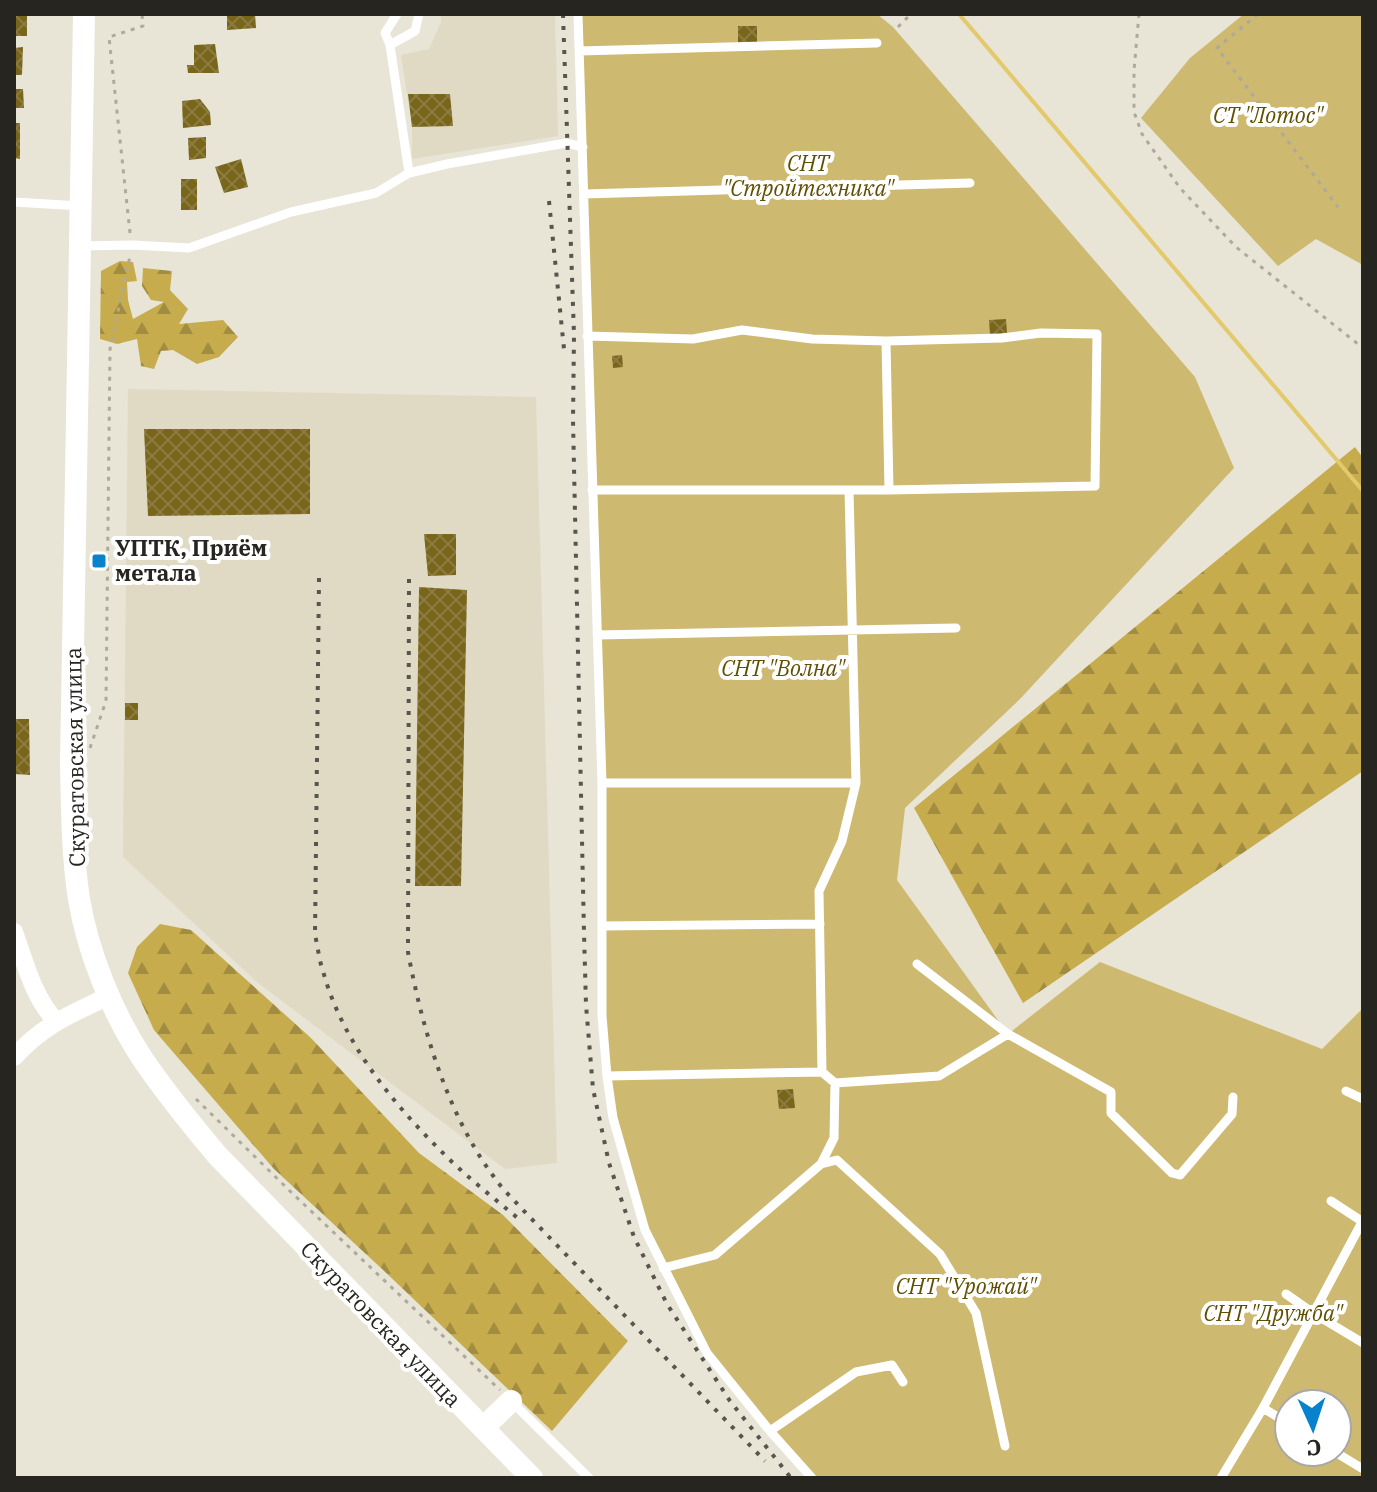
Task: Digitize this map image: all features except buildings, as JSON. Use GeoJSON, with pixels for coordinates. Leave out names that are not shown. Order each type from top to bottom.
{"type":"FeatureCollection","features":[{"type":"Feature","properties":{"kind":"street","name":"Скуратовская улица"},"geometry":{"type":"LineString","coordinates":[[84,14],[71,764],[79,899],[91,947],[109,996],[141,1056],[217,1155],[532,1478]]}},
{"type":"Feature","properties":{"kind":"street"},"geometry":{"type":"LineString","coordinates":[[14,932],[46,1011],[56,1021]]}},
{"type":"Feature","properties":{"kind":"street"},"geometry":{"type":"LineString","coordinates":[[14,1057],[32,1038],[56,1021],[109,996]]}},
{"type":"Feature","properties":{"kind":"street"},"geometry":{"type":"LineString","coordinates":[[483,1428],[511,1401]]}},
{"type":"Feature","properties":{"kind":"lane"},"geometry":{"type":"LineString","coordinates":[[397,14],[385,33],[390,45],[409,173]]}},
{"type":"Feature","properties":{"kind":"lane"},"geometry":{"type":"LineString","coordinates":[[390,45],[415,31],[419,14]]}},
{"type":"Feature","properties":{"kind":"lane"},"geometry":{"type":"LineString","coordinates":[[578,14],[602,783],[602,1016],[613,1118],[645,1230],[707,1353],[812,1478]]}},
{"type":"Feature","properties":{"kind":"lane"},"geometry":{"type":"LineString","coordinates":[[579,51],[877,43]]}},
{"type":"Feature","properties":{"kind":"lane"},"geometry":{"type":"LineString","coordinates":[[80,246],[189,248],[291,212],[376,193],[409,173],[566,143],[583,147]]}},
{"type":"Feature","properties":{"kind":"lane"},"geometry":{"type":"LineString","coordinates":[[584,194],[970,183]]}},
{"type":"Feature","properties":{"kind":"lane"},"geometry":{"type":"LineString","coordinates":[[14,202],[81,206]]}},
{"type":"Feature","properties":{"kind":"lane"},"geometry":{"type":"LineString","coordinates":[[587,336],[693,339],[742,330],[812,339],[886,341],[1002,338],[1041,333],[1097,334],[1095,486],[592,490]]}},
{"type":"Feature","properties":{"kind":"lane"},"geometry":{"type":"LineString","coordinates":[[886,341],[889,490]]}},
{"type":"Feature","properties":{"kind":"lane"},"geometry":{"type":"LineString","coordinates":[[822,1072],[819,891],[842,841],[856,783],[849,490]]}},
{"type":"Feature","properties":{"kind":"lane"},"geometry":{"type":"LineString","coordinates":[[597,635],[956,628]]}},
{"type":"Feature","properties":{"kind":"lane"},"geometry":{"type":"LineString","coordinates":[[602,783],[856,783]]}},
{"type":"Feature","properties":{"kind":"lane"},"geometry":{"type":"LineString","coordinates":[[602,926],[820,924]]}},
{"type":"Feature","properties":{"kind":"lane"},"geometry":{"type":"LineString","coordinates":[[917,964],[1008,1034],[1111,1092],[1111,1113],[1172,1173],[1180,1175],[1232,1114],[1233,1097]]}},
{"type":"Feature","properties":{"kind":"lane"},"geometry":{"type":"LineString","coordinates":[[607,1076],[822,1072],[835,1083],[939,1076],[1008,1034]]}},
{"type":"Feature","properties":{"kind":"lane"},"geometry":{"type":"LineString","coordinates":[[663,1268],[715,1255],[821,1164],[834,1138],[835,1083]]}},
{"type":"Feature","properties":{"kind":"lane"},"geometry":{"type":"LineString","coordinates":[[1346,1091],[1363,1099]]}},
{"type":"Feature","properties":{"kind":"lane"},"geometry":{"type":"LineString","coordinates":[[821,1164],[837,1160],[940,1254],[976,1313],[1005,1446]]}},
{"type":"Feature","properties":{"kind":"lane"},"geometry":{"type":"LineString","coordinates":[[1221,1478],[1263,1408],[1363,1222],[1331,1201]]}},
{"type":"Feature","properties":{"kind":"lane"},"geometry":{"type":"LineString","coordinates":[[1286,1294],[1363,1343]]}},
{"type":"Feature","properties":{"kind":"lane"},"geometry":{"type":"LineString","coordinates":[[770,1431],[856,1372],[892,1365],[903,1382]]}},
{"type":"Feature","properties":{"kind":"lane"},"geometry":{"type":"LineString","coordinates":[[511,1401],[589,1478]]}},
{"type":"Feature","properties":{"kind":"lane"},"geometry":{"type":"LineString","coordinates":[[1263,1408],[1273,1414]]}},
{"type":"Feature","properties":{"kind":"path"},"geometry":{"type":"LineString","coordinates":[[87,758],[106,701],[110,349],[132,245],[109,37],[143,26],[142,14]]}},
{"type":"Feature","properties":{"kind":"path"},"geometry":{"type":"LineString","coordinates":[[898,27],[911,14]]}},
{"type":"Feature","properties":{"kind":"path"},"geometry":{"type":"LineString","coordinates":[[1139,14],[1134,112],[1142,134],[1180,188],[1236,247],[1363,348]]}},
{"type":"Feature","properties":{"kind":"path"},"geometry":{"type":"LineString","coordinates":[[1258,14],[1217,48],[1338,207]]}},
{"type":"Feature","properties":{"kind":"path"},"geometry":{"type":"LineString","coordinates":[[191,1093],[511,1401]]}},
{"type":"Feature","properties":{"kind":"shaded area"},"geometry":{"type":"Polygon","coordinates":[[[441,14],[555,14],[558,136],[412,159],[412,126],[401,55],[429,49],[441,22],[441,14]]]}},
{"type":"Feature","properties":{"kind":"shaded area"},"geometry":{"type":"Polygon","coordinates":[[[128,389],[536,397],[557,1163],[505,1169],[258,983],[123,857],[128,389]]]}},
{"type":"Feature","properties":{"kind":"green space"},"geometry":{"type":"Polygon","coordinates":[[[578,14],[877,14],[893,27],[1195,377],[1234,468],[1020,699],[905,808],[897,880],[1008,1034],[1100,962],[1322,1049],[1363,1008],[1363,1478],[812,1478],[707,1353],[645,1230],[607,1076],[578,14]]]}},
{"type":"Feature","properties":{"kind":"green space","name":"СТ \"Лотос\""},"geometry":{"type":"Polygon","coordinates":[[[1244,14],[1363,14],[1363,265],[1316,239],[1278,266],[1141,118],[1190,58],[1244,14]]]}},
{"type":"Feature","properties":{"kind":"green space"},"geometry":{"type":"Polygon","coordinates":[[[120,261],[133,262],[137,281],[127,282],[133,319],[164,302],[151,300],[142,286],[143,268],[172,271],[170,290],[188,309],[179,324],[223,320],[238,337],[219,357],[197,364],[173,350],[161,351],[154,369],[141,366],[137,339],[117,344],[100,339],[101,271],[120,261]]]}},
{"type":"Feature","properties":{"kind":"green space"},"geometry":{"type":"Polygon","coordinates":[[[1355,447],[1363,458],[1363,771],[1023,1003],[914,808],[1355,447]]]}},
{"type":"Feature","properties":{"kind":"green space"},"geometry":{"type":"Polygon","coordinates":[[[160,924],[191,930],[311,1038],[419,1153],[503,1215],[628,1341],[552,1431],[274,1169],[154,1030],[128,973],[137,947],[160,924]]]}},
{"type":"Feature","properties":{"kind":"waterway"},"geometry":{"type":"LineString","coordinates":[[959,14],[1363,491]]}},
{"type":"Feature","properties":{"kind":"railway"},"geometry":{"type":"LineString","coordinates":[[563,14],[574,335],[573,420],[586,1005],[593,1089],[609,1163],[634,1237],[667,1304],[730,1401],[791,1478]]}},
{"type":"Feature","properties":{"kind":"railway"},"geometry":{"type":"LineString","coordinates":[[549,201],[564,349]]}},
{"type":"Feature","properties":{"kind":"railway"},"geometry":{"type":"LineString","coordinates":[[319,578],[315,935],[322,967],[343,1023],[389,1093],[454,1164],[520,1220]]}},
{"type":"Feature","properties":{"kind":"railway"},"geometry":{"type":"LineString","coordinates":[[409,579],[408,952],[429,1040],[450,1098],[477,1152],[504,1190],[765,1461]]}},
{"type":"Feature","properties":{"kind":"place","name":"УПТК, Приём метала"},"geometry":{"type":"Point","coordinates":[99,561]}},
{"type":"Feature","properties":{"kind":"park label","name":"СНТ \"Стройтехника\""},"geometry":{"type":"Point","coordinates":[808,176]}},
{"type":"Feature","properties":{"kind":"park label","name":"СНТ \"Волна\""},"geometry":{"type":"Point","coordinates":[783,668]}},
{"type":"Feature","properties":{"kind":"park label","name":"СНТ \"Урожай\""},"geometry":{"type":"Point","coordinates":[966,1286]}},
{"type":"Feature","properties":{"kind":"park label","name":"СНТ \"Дружба\""},"geometry":{"type":"Point","coordinates":[1273,1313]}}]}
